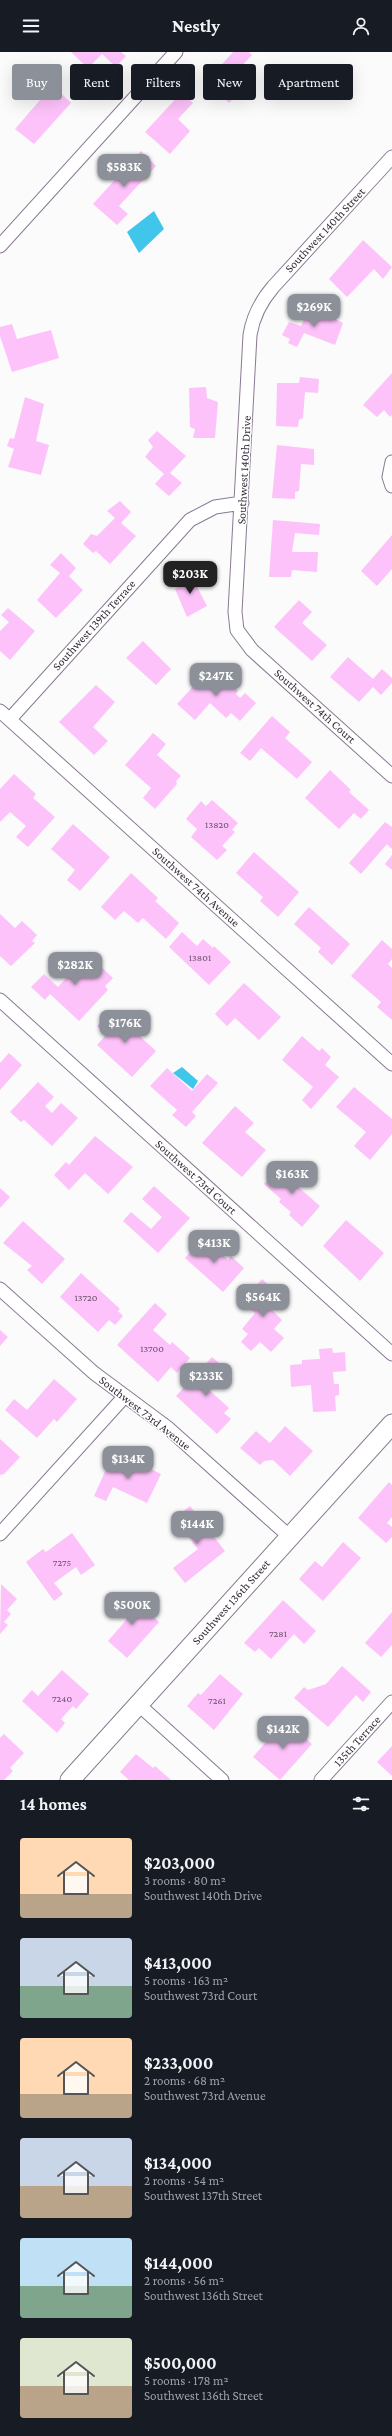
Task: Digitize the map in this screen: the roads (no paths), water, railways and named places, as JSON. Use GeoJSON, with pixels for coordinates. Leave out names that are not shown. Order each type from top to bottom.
{"type":"FeatureCollection","features":[{"type":"Feature","properties":{"kind":"street"},"geometry":{"type":"LineString","coordinates":[[0,246],[176,52]]}},
{"type":"Feature","properties":{"kind":"street","name":"Southwest 140th Street"},"geometry":{"type":"LineString","coordinates":[[259,305],[273,287],[392,157]]}},
{"type":"Feature","properties":{"kind":"street","name":"Southwest 140th Drive"},"geometry":{"type":"LineString","coordinates":[[239,634],[235,612],[250,335],[259,305]]}},
{"type":"Feature","properties":{"kind":"street"},"geometry":{"type":"LineString","coordinates":[[391,481],[392,462]]}},
{"type":"Feature","properties":{"kind":"street","name":"Southwest 139th Terrace"},"geometry":{"type":"LineString","coordinates":[[5,715],[190,520],[215,507],[242,503]]}},
{"type":"Feature","properties":{"kind":"street","name":"Southwest 74th Court"},"geometry":{"type":"LineString","coordinates":[[239,634],[252,650],[392,776]]}},
{"type":"Feature","properties":{"kind":"street","name":"Southwest 74th Avenue"},"geometry":{"type":"LineString","coordinates":[[5,715],[392,1064]]}},
{"type":"Feature","properties":{"kind":"street","name":"Southwest 73rd Court"},"geometry":{"type":"LineString","coordinates":[[0,1000],[392,1354]]}},
{"type":"Feature","properties":{"kind":"street","name":"Southwest 73rd Avenue"},"geometry":{"type":"LineString","coordinates":[[0,1288],[81,1362],[168,1428],[290,1537]]}},
{"type":"Feature","properties":{"kind":"street"},"geometry":{"type":"LineString","coordinates":[[0,1534],[125,1396]]}},
{"type":"Feature","properties":{"kind":"street","name":"Southwest 136th Street"},"geometry":{"type":"LineString","coordinates":[[70,1780],[392,1424]]}},
{"type":"Feature","properties":{"kind":"street","name":"135th Terrace"},"geometry":{"type":"LineString","coordinates":[[321,1780],[392,1702]]}},
{"type":"Feature","properties":{"kind":"street"},"geometry":{"type":"LineString","coordinates":[[138,1704],[222,1780]]}},
{"type":"Feature","properties":{"kind":"water"},"geometry":{"type":"Polygon","coordinates":[[[154,211],[164,229],[139,253],[127,232],[154,211]]]}},
{"type":"Feature","properties":{"kind":"water"},"geometry":{"type":"Polygon","coordinates":[[[182,1067],[198,1081],[193,1089],[173,1073],[182,1067]]]}}]}
